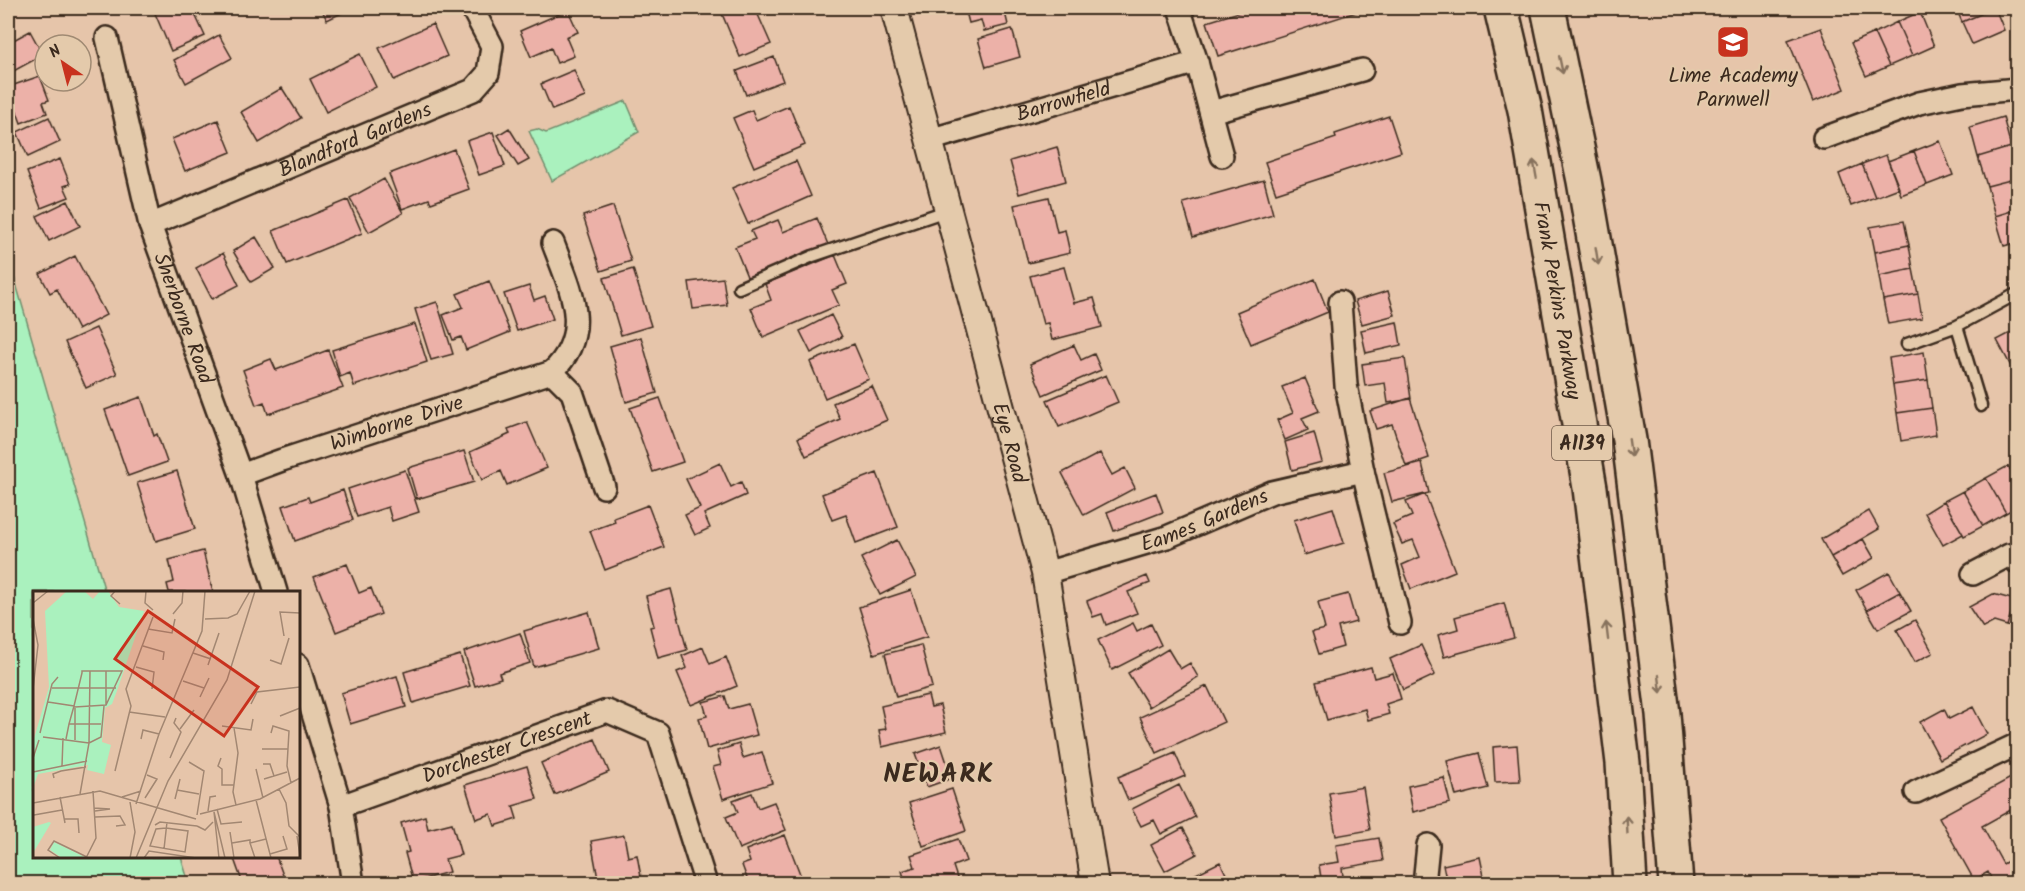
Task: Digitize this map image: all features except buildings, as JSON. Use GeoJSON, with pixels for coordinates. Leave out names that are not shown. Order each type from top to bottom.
{"type":"FeatureCollection","features":[{"type":"Feature","properties":{"kind":"highway","name":"Frank Perkins Parkway"},"geometry":{"type":"LineString","coordinates":[[1501,8],[1525,110],[1590,488],[1623,763],[1630,884]]}},
{"type":"Feature","properties":{"kind":"highway","name":"A1139"},"geometry":{"type":"LineString","coordinates":[[1548,8],[1584,181],[1629,440],[1664,714],[1676,884]]}},
{"type":"Feature","properties":{"kind":"street","name":"Blandford Gardens"},"geometry":{"type":"LineString","coordinates":[[150,225],[473,90],[488,73],[492,46],[472,8]]}},
{"type":"Feature","properties":{"kind":"street","name":"Eye Road"},"geometry":{"type":"LineString","coordinates":[[894,8],[950,210],[1045,573],[1095,884]]}},
{"type":"Feature","properties":{"kind":"street"},"geometry":{"type":"LineString","coordinates":[[1179,8],[1197,62],[1222,156]]}},
{"type":"Feature","properties":{"kind":"street","name":"Sherborne Road"},"geometry":{"type":"LineString","coordinates":[[106,38],[150,225],[241,475],[276,591]]}},
{"type":"Feature","properties":{"kind":"street","name":"Barrowfield"},"geometry":{"type":"LineString","coordinates":[[929,140],[1197,62]]}},
{"type":"Feature","properties":{"kind":"street"},"geometry":{"type":"LineString","coordinates":[[1211,112],[1362,70]]}},
{"type":"Feature","properties":{"kind":"street"},"geometry":{"type":"LineString","coordinates":[[1824,138],[1919,103],[1962,94],[2018,89]]}},
{"type":"Feature","properties":{"kind":"street"},"geometry":{"type":"LineString","coordinates":[[553,243],[575,301],[576,329],[565,360],[552,372],[572,392],[604,487]]}},
{"type":"Feature","properties":{"kind":"street"},"geometry":{"type":"LineString","coordinates":[[1340,302],[1346,385],[1363,471],[1400,623]]}},
{"type":"Feature","properties":{"kind":"street","name":"Wimborne Drive"},"geometry":{"type":"LineString","coordinates":[[241,475],[552,372]]}},
{"type":"Feature","properties":{"kind":"street","name":"Eames Gardens"},"geometry":{"type":"LineString","coordinates":[[1045,573],[1167,537],[1272,492],[1363,471]]}},
{"type":"Feature","properties":{"kind":"street"},"geometry":{"type":"LineString","coordinates":[[1973,574],[2015,554]]}},
{"type":"Feature","properties":{"kind":"street"},"geometry":{"type":"LineString","coordinates":[[300,672],[341,806],[353,884]]}},
{"type":"Feature","properties":{"kind":"street","name":"Dorchester Crescent"},"geometry":{"type":"LineString","coordinates":[[341,806],[607,711],[658,733],[706,884]]}},
{"type":"Feature","properties":{"kind":"street"},"geometry":{"type":"LineString","coordinates":[[1916,792],[2018,744]]}},
{"type":"Feature","properties":{"kind":"street"},"geometry":{"type":"LineString","coordinates":[[1424,884],[1428,844]]}},
{"type":"Feature","properties":{"kind":"lane"},"geometry":{"type":"LineString","coordinates":[[739,288],[813,256],[950,210]]}},
{"type":"Feature","properties":{"kind":"lane"},"geometry":{"type":"LineString","coordinates":[[1907,344],[1956,326],[2018,293]]}},
{"type":"Feature","properties":{"kind":"lane"},"geometry":{"type":"LineString","coordinates":[[1956,326],[1981,406]]}},
{"type":"Feature","properties":{"kind":"green space"},"geometry":{"type":"Polygon","coordinates":[[[626,101],[639,132],[552,181],[529,131],[537,129],[546,133],[626,101]]]}},
{"type":"Feature","properties":{"kind":"green space"},"geometry":{"type":"Polygon","coordinates":[[[8,256],[105,591],[33,591],[33,858],[181,858],[189,883],[8,883],[8,256]]]}},
{"type":"Feature","properties":{"kind":"place","name":"Lime Academy Parnwell"},"geometry":{"type":"Point","coordinates":[1733,42]}},
{"type":"Feature","properties":{"kind":"district","name":"NEWARK"},"geometry":{"type":"Point","coordinates":[939,773]}}]}
